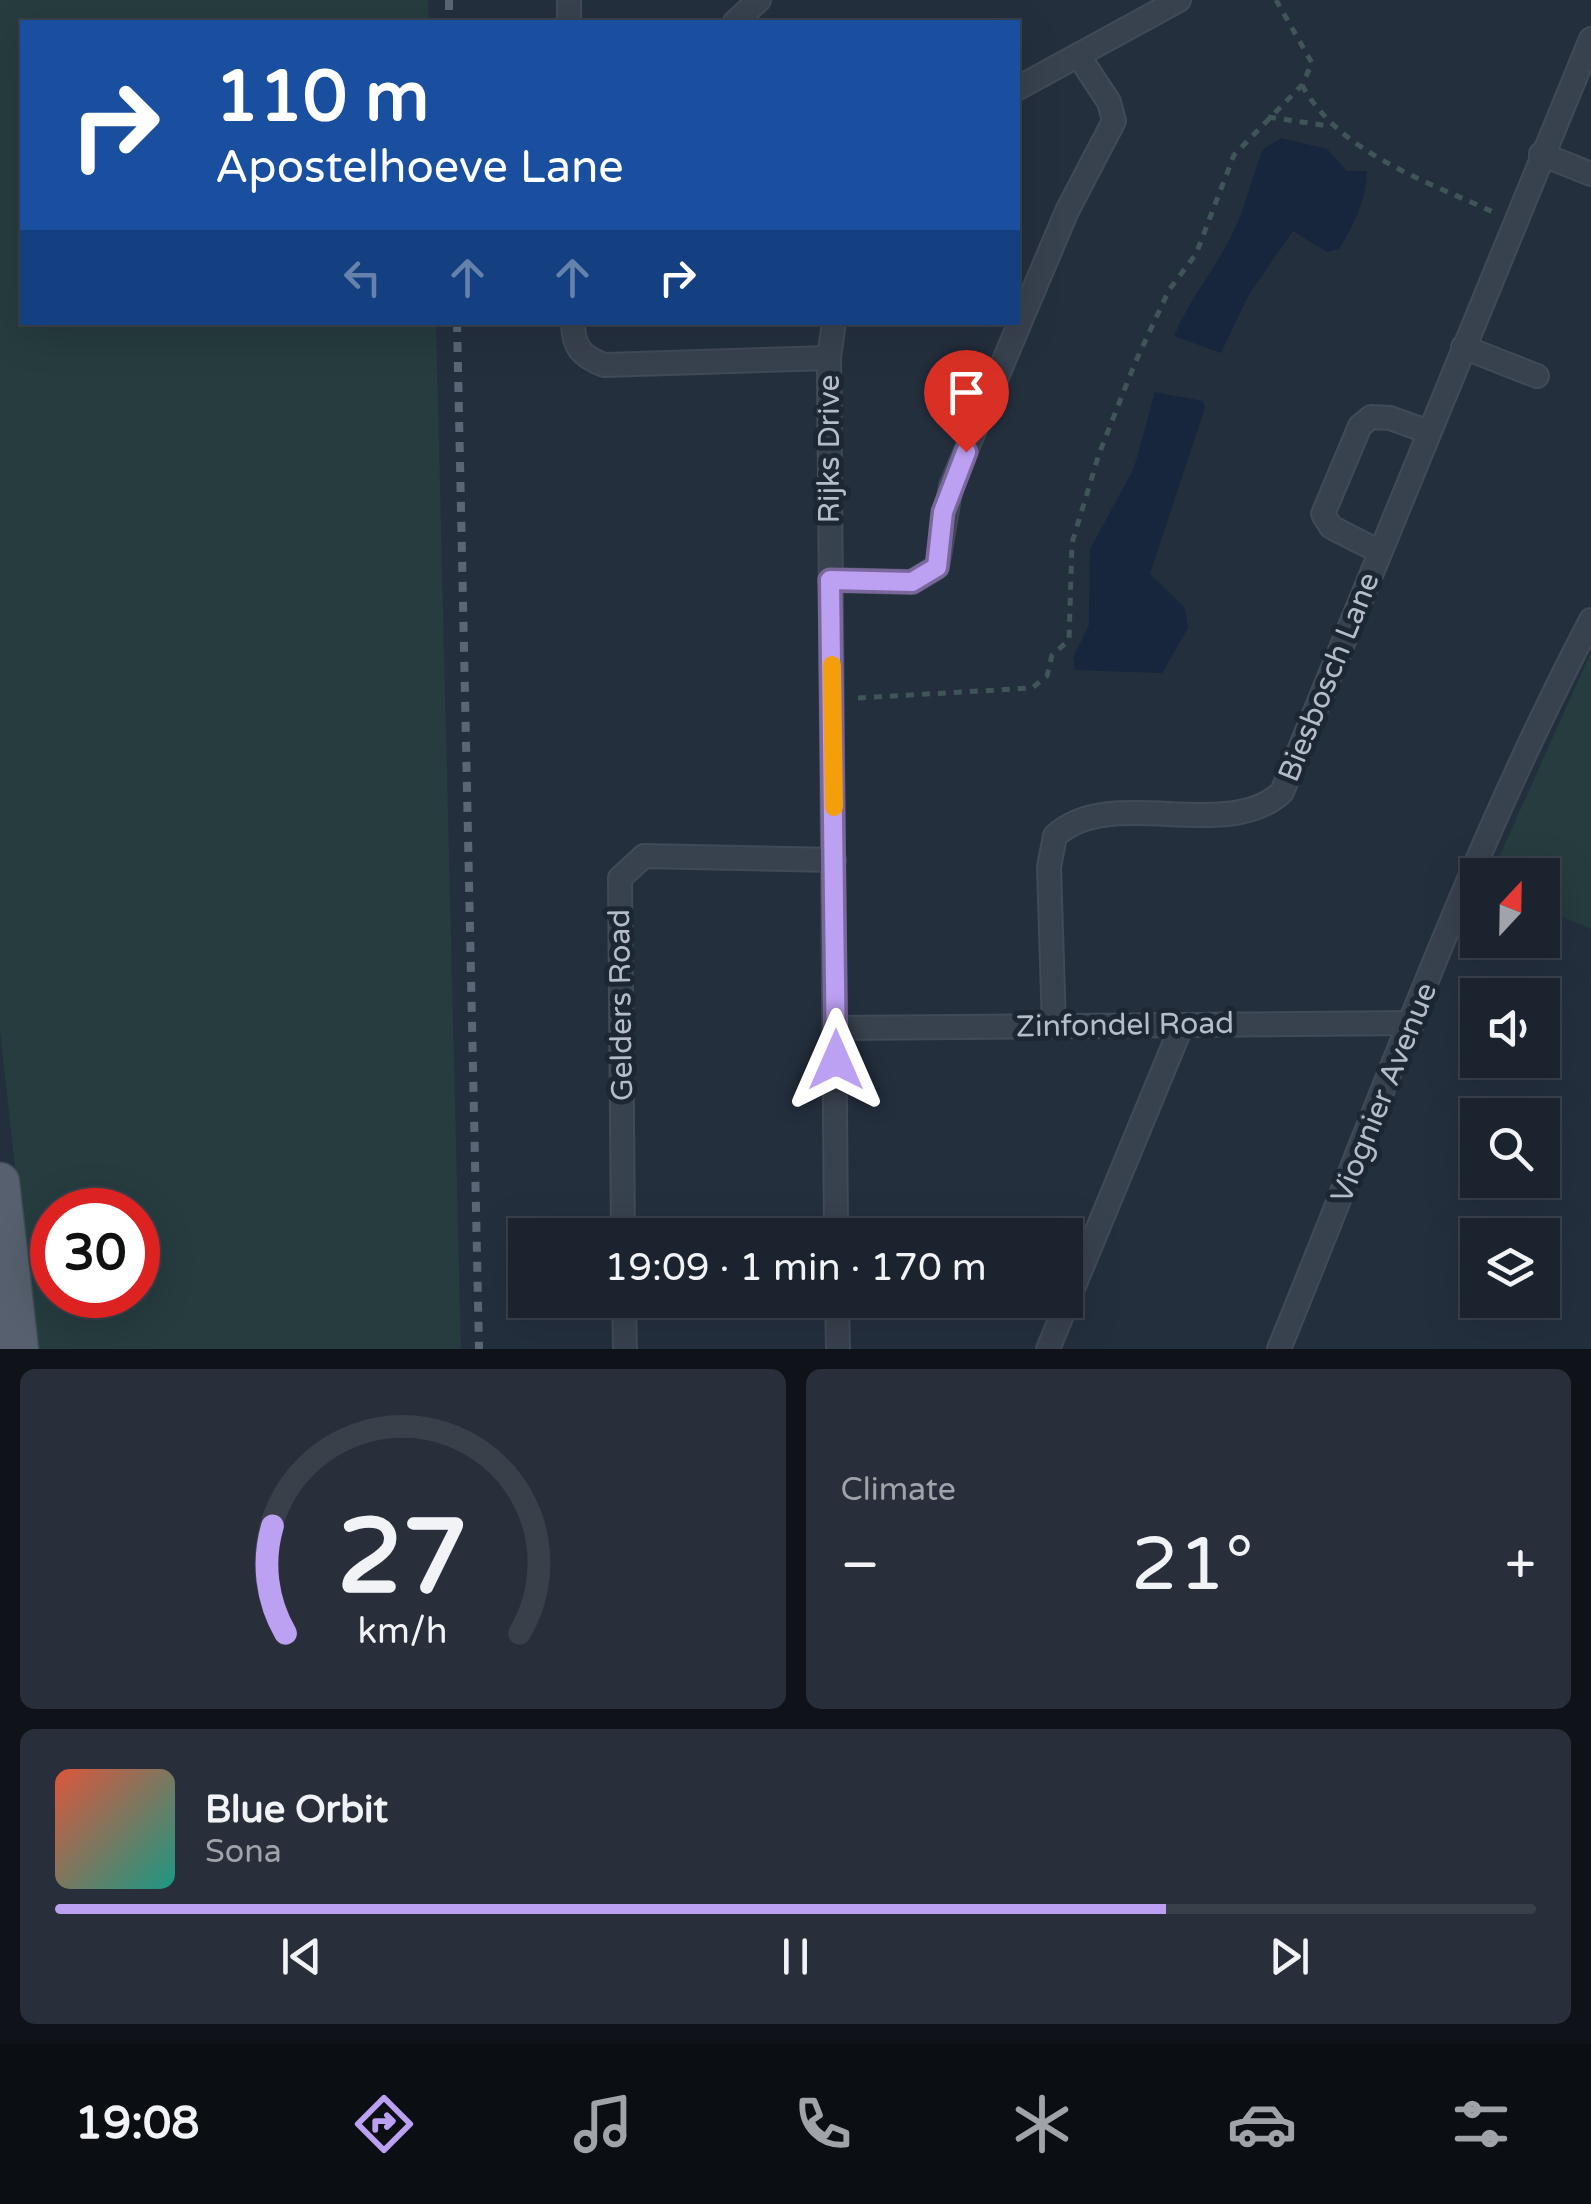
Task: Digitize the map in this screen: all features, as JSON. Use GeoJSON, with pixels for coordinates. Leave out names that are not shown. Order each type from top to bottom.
{"type":"FeatureCollection","features":[{"type":"Feature","properties":{"kind":"main road"},"geometry":{"type":"LineString","coordinates":[[0,1182],[19,1349]]}},
{"type":"Feature","properties":{"kind":"street"},"geometry":{"type":"LineString","coordinates":[[737,20],[759,0]]}},
{"type":"Feature","properties":{"kind":"street"},"geometry":{"type":"LineString","coordinates":[[1020,87],[1179,0]]}},
{"type":"Feature","properties":{"kind":"street","name":"Biesbosch Lane"},"geometry":{"type":"LineString","coordinates":[[1054,1026],[1049,867],[1056,836],[1088,818],[1256,811],[1270,804],[1293,771],[1591,39]]}},
{"type":"Feature","properties":{"kind":"street"},"geometry":{"type":"LineString","coordinates":[[1020,321],[1066,211],[1114,121],[1109,102],[1078,55]]}},
{"type":"Feature","properties":{"kind":"street"},"geometry":{"type":"LineString","coordinates":[[1541,154],[1591,174]]}},
{"type":"Feature","properties":{"kind":"street"},"geometry":{"type":"LineString","coordinates":[[573,325],[573,342],[580,353],[604,365],[829,358]]}},
{"type":"Feature","properties":{"kind":"street","name":"Rijks Drive"},"geometry":{"type":"LineString","coordinates":[[834,325],[829,358],[836,1218]]}},
{"type":"Feature","properties":{"kind":"street"},"geometry":{"type":"LineString","coordinates":[[830,580],[912,582],[937,567],[951,486],[1018,325]]}},
{"type":"Feature","properties":{"kind":"street"},"geometry":{"type":"LineString","coordinates":[[1463,347],[1537,376]]}},
{"type":"Feature","properties":{"kind":"street","name":"Biesbosch Lane"},"geometry":{"type":"LineString","coordinates":[[1380,552],[1331,527],[1324,514],[1360,426],[1371,416],[1390,418],[1429,432]]}},
{"type":"Feature","properties":{"kind":"street","name":"Viognier Avenue"},"geometry":{"type":"LineString","coordinates":[[1279,1349],[1548,701],[1591,620]]}},
{"type":"Feature","properties":{"kind":"street","name":"Gelders Road"},"geometry":{"type":"LineString","coordinates":[[624,1218],[620,878],[644,856],[834,860]]}},
{"type":"Feature","properties":{"kind":"street","name":"Zinfondel Road"},"geometry":{"type":"LineString","coordinates":[[837,1028],[1413,1023]]}},
{"type":"Feature","properties":{"kind":"street"},"geometry":{"type":"LineString","coordinates":[[1048,1349],[1182,1025]]}},
{"type":"Feature","properties":{"kind":"street"},"geometry":{"type":"LineString","coordinates":[[624,1318],[625,1349]]}},
{"type":"Feature","properties":{"kind":"street"},"geometry":{"type":"LineString","coordinates":[[837,1318],[838,1349]]}},
{"type":"Feature","properties":{"kind":"path"},"geometry":{"type":"LineString","coordinates":[[832,698],[1032,688],[1047,676],[1052,655],[1069,640],[1072,544],[1128,381],[1170,290],[1202,240],[1234,155],[1302,85],[1312,63],[1276,0]]}},
{"type":"Feature","properties":{"kind":"path"},"geometry":{"type":"LineString","coordinates":[[1302,85],[1331,126],[1384,160],[1514,222]]}},
{"type":"Feature","properties":{"kind":"path"},"geometry":{"type":"LineString","coordinates":[[1268,117],[1331,126]]}},
{"type":"Feature","properties":{"kind":"green space"},"geometry":{"type":"Polygon","coordinates":[[[0,0],[428,0],[429,20],[20,20],[20,325],[436,325],[461,1349],[35,1349],[32,1318],[160,1318],[160,1188],[30,1188],[30,1304],[0,1031],[0,0]]]}},
{"type":"Feature","properties":{"kind":"green space"},"geometry":{"type":"Polygon","coordinates":[[[1591,652],[1591,929],[1560,916],[1560,858],[1499,858],[1591,652]]]}},
{"type":"Feature","properties":{"kind":"water"},"geometry":{"type":"Polygon","coordinates":[[[1281,138],[1327,149],[1347,171],[1367,171],[1362,202],[1350,230],[1339,249],[1327,252],[1293,231],[1248,296],[1221,353],[1174,336],[1235,228],[1263,149],[1281,138]]]}},
{"type":"Feature","properties":{"kind":"water"},"geometry":{"type":"Polygon","coordinates":[[[1155,392],[1203,401],[1205,407],[1150,574],[1185,608],[1188,628],[1162,673],[1075,670],[1073,657],[1089,625],[1090,549],[1134,468],[1155,392]]]}},
{"type":"Feature","properties":{"kind":"railway"},"geometry":{"type":"LineString","coordinates":[[449,0],[449,20]]}},
{"type":"Feature","properties":{"kind":"railway"},"geometry":{"type":"LineString","coordinates":[[457,325],[479,1349]]}},
{"type":"Feature","properties":{"kind":"slow traffic"},"geometry":{"type":"LineString","coordinates":[[832,665],[834,807]]}},
{"type":"Feature","properties":{"kind":"route"},"geometry":{"type":"LineString","coordinates":[[836,1060],[830,580],[912,582],[937,567],[943,512],[966,452]]}}]}
